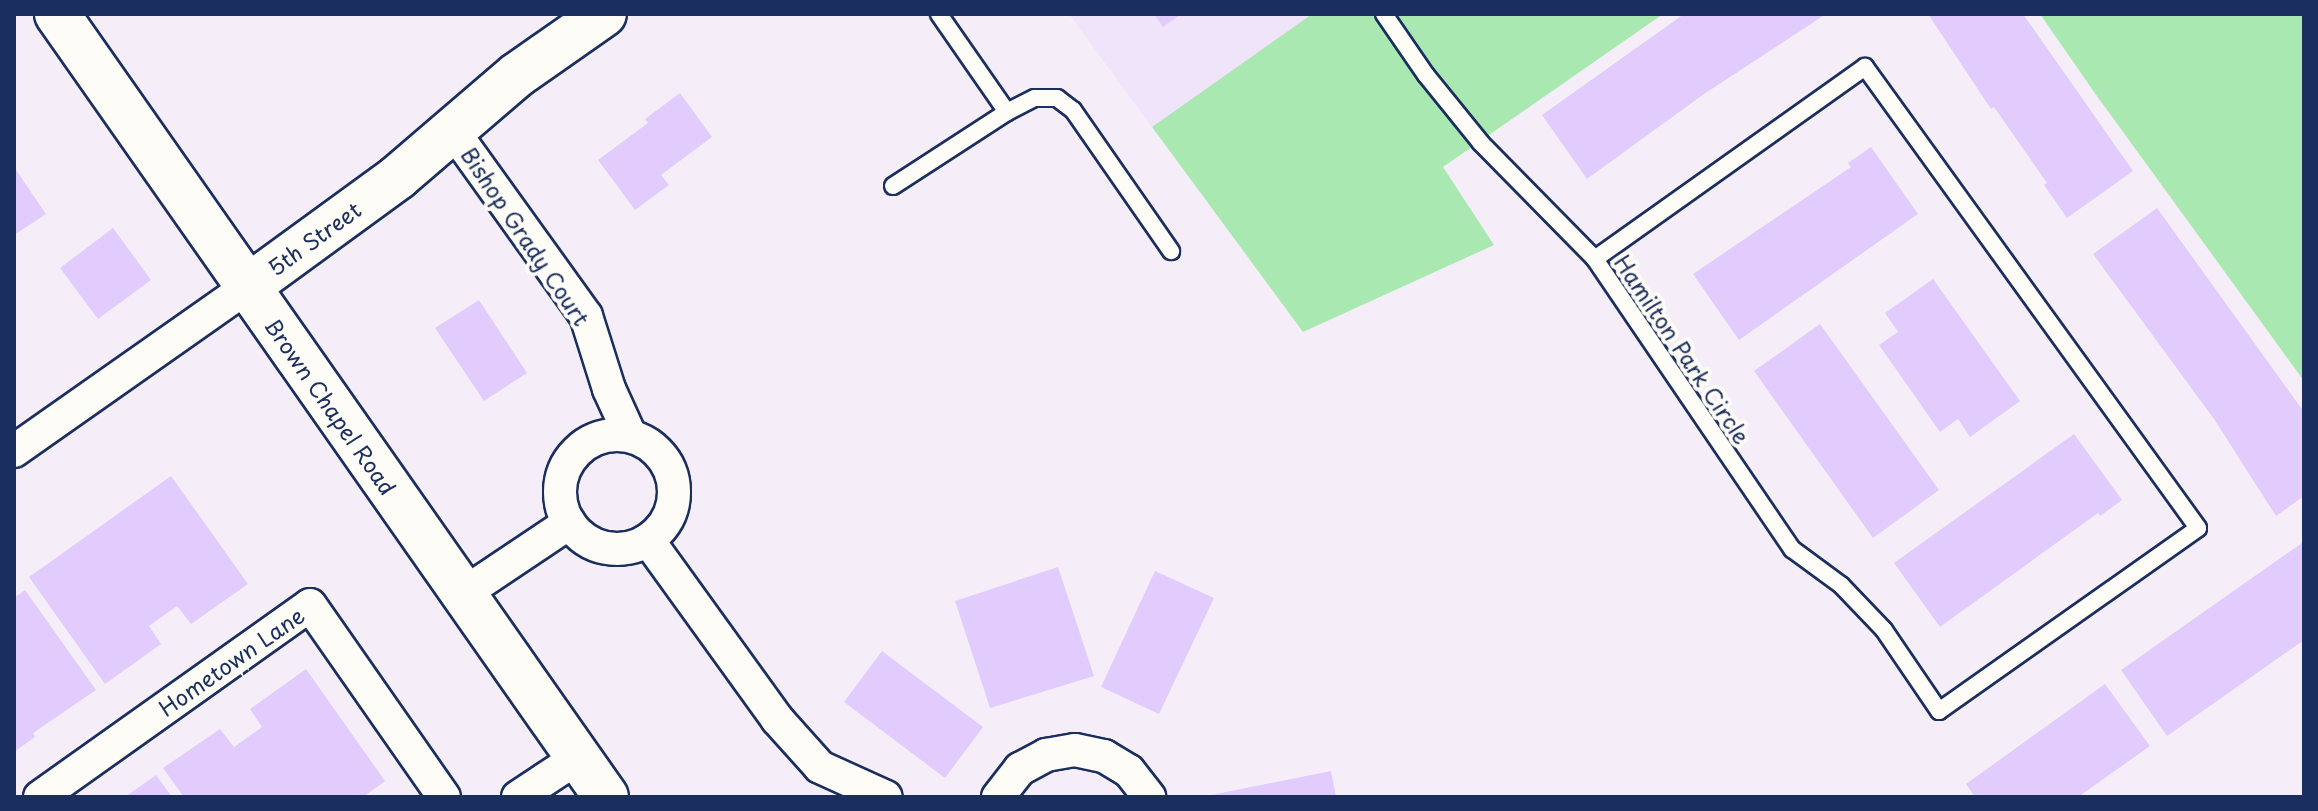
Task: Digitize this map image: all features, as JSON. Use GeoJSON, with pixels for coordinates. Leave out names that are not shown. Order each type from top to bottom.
{"type":"FeatureCollection","features":[{"type":"Feature","properties":{"kind":"street","name":"Brown Chapel Road"},"geometry":{"type":"LineString","coordinates":[[57,14],[246,288],[606,797]]}},
{"type":"Feature","properties":{"kind":"street","name":"5th Street"},"geometry":{"type":"LineString","coordinates":[[14,451],[398,177],[451,128],[517,75],[604,14]]}},
{"type":"Feature","properties":{"kind":"street","name":"Bishop Grady Court"},"geometry":{"type":"LineString","coordinates":[[451,128],[586,316],[609,389],[630,435]]}},
{"type":"Feature","properties":{"kind":"street"},"geometry":{"type":"LineString","coordinates":[[630,435],[661,454],[675,488],[671,512],[648,540],[623,549],[604,548],[588,542],[569,523],[559,493],[563,473],[573,455],[599,437],[630,435]]}},
{"type":"Feature","properties":{"kind":"street"},"geometry":{"type":"LineString","coordinates":[[463,594],[569,523]]}},
{"type":"Feature","properties":{"kind":"street"},"geometry":{"type":"LineString","coordinates":[[648,540],[777,719],[820,767],[886,797]]}},
{"type":"Feature","properties":{"kind":"street","name":"Hometown Lane"},"geometry":{"type":"LineString","coordinates":[[40,797],[310,605],[444,797]]}},
{"type":"Feature","properties":{"kind":"street"},"geometry":{"type":"LineString","coordinates":[[998,797],[1020,769],[1046,755],[1075,750],[1104,756],[1129,771],[1149,797]]}},
{"type":"Feature","properties":{"kind":"street"},"geometry":{"type":"LineString","coordinates":[[518,797],[579,757]]}},
{"type":"Feature","properties":{"kind":"lane"},"geometry":{"type":"LineString","coordinates":[[939,14],[1007,112]]}},
{"type":"Feature","properties":{"kind":"lane","name":"Hamilton Park Circle"},"geometry":{"type":"LineString","coordinates":[[1384,14],[1426,75],[1481,143],[1595,259],[1792,549],[1841,585],[1884,630],[1939,711],[2198,528],[1865,67],[1595,259]]}},
{"type":"Feature","properties":{"kind":"lane"},"geometry":{"type":"LineString","coordinates":[[893,186],[1007,112],[1035,98],[1057,98],[1073,110],[1171,251]]}},
{"type":"Feature","properties":{"kind":"shaded area"},"geometry":{"type":"Polygon","coordinates":[[[1069,14],[1312,14],[1152,127],[1069,14]]]}},
{"type":"Feature","properties":{"kind":"green space"},"geometry":{"type":"Polygon","coordinates":[[[1312,14],[1663,14],[1443,167],[1494,245],[1303,332],[1152,127],[1312,14]]]}},
{"type":"Feature","properties":{"kind":"green space"},"geometry":{"type":"Polygon","coordinates":[[[2040,14],[2304,14],[2304,381],[2094,92],[2040,14]]]}},
{"type":"Feature","properties":{"kind":"building"},"geometry":{"type":"Polygon","coordinates":[[[1154,14],[1181,14],[1163,27],[1154,14]]]}},
{"type":"Feature","properties":{"kind":"building"},"geometry":{"type":"Polygon","coordinates":[[[1684,14],[1826,14],[1704,94],[1587,179],[1542,115],[1684,14]]]}},
{"type":"Feature","properties":{"kind":"building"},"geometry":{"type":"Polygon","coordinates":[[[1928,14],[2023,14],[2133,171],[2067,218],[2044,185],[2047,183],[1994,107],[1991,109],[1928,14]]]}},
{"type":"Feature","properties":{"kind":"building"},"geometry":{"type":"Polygon","coordinates":[[[680,93],[712,137],[661,175],[669,185],[635,210],[598,160],[648,123],[645,119],[680,93]]]}},
{"type":"Feature","properties":{"kind":"building"},"geometry":{"type":"Polygon","coordinates":[[[1871,147],[1918,214],[1739,340],[1693,274],[1851,167],[1848,163],[1871,147]]]}},
{"type":"Feature","properties":{"kind":"building"},"geometry":{"type":"Polygon","coordinates":[[[14,167],[46,214],[14,235],[14,167]]]}},
{"type":"Feature","properties":{"kind":"building"},"geometry":{"type":"Polygon","coordinates":[[[2157,208],[2304,412],[2304,496],[2276,516],[2214,419],[2093,254],[2157,208]]]}},
{"type":"Feature","properties":{"kind":"building"},"geometry":{"type":"Polygon","coordinates":[[[113,228],[151,280],[98,319],[60,268],[113,228]]]}},
{"type":"Feature","properties":{"kind":"building"},"geometry":{"type":"Polygon","coordinates":[[[1933,279],[2020,401],[1970,437],[1958,419],[1940,432],[1879,345],[1898,332],[1885,313],[1933,279]]]}},
{"type":"Feature","properties":{"kind":"building"},"geometry":{"type":"Polygon","coordinates":[[[479,300],[527,373],[484,401],[435,328],[479,300]]]}},
{"type":"Feature","properties":{"kind":"building"},"geometry":{"type":"Polygon","coordinates":[[[1820,324],[1939,490],[1873,538],[1754,371],[1820,324]]]}},
{"type":"Feature","properties":{"kind":"building"},"geometry":{"type":"Polygon","coordinates":[[[2074,434],[2122,500],[2100,516],[2098,513],[1940,627],[1894,563],[2074,434]]]}},
{"type":"Feature","properties":{"kind":"building"},"geometry":{"type":"Polygon","coordinates":[[[171,476],[248,584],[191,624],[177,606],[149,626],[161,644],[105,684],[29,577],[171,476]]]}},
{"type":"Feature","properties":{"kind":"building"},"geometry":{"type":"Polygon","coordinates":[[[2302,543],[2304,640],[2167,736],[2121,670],[2302,543]]]}},
{"type":"Feature","properties":{"kind":"building"},"geometry":{"type":"Polygon","coordinates":[[[1058,567],[1094,676],[990,708],[955,601],[1058,567]]]}},
{"type":"Feature","properties":{"kind":"building"},"geometry":{"type":"Polygon","coordinates":[[[1155,571],[1214,598],[1159,714],[1101,687],[1155,571]]]}},
{"type":"Feature","properties":{"kind":"building"},"geometry":{"type":"Polygon","coordinates":[[[25,590],[96,690],[33,733],[35,737],[14,752],[14,598],[25,590]]]}},
{"type":"Feature","properties":{"kind":"building"},"geometry":{"type":"Polygon","coordinates":[[[882,651],[983,727],[945,778],[844,702],[882,651]]]}},
{"type":"Feature","properties":{"kind":"building"},"geometry":{"type":"Polygon","coordinates":[[[306,669],[385,781],[363,797],[184,797],[163,768],[220,729],[234,747],[262,727],[250,709],[306,669]]]}},
{"type":"Feature","properties":{"kind":"building"},"geometry":{"type":"Polygon","coordinates":[[[2105,684],[2150,746],[2078,797],[1975,797],[1966,784],[2105,684]]]}},
{"type":"Feature","properties":{"kind":"building"},"geometry":{"type":"Polygon","coordinates":[[[1331,771],[1336,797],[1206,797],[1206,796],[1331,771]]]}},
{"type":"Feature","properties":{"kind":"building"},"geometry":{"type":"Polygon","coordinates":[[[156,775],[172,797],[125,797],[156,775]]]}}]}
